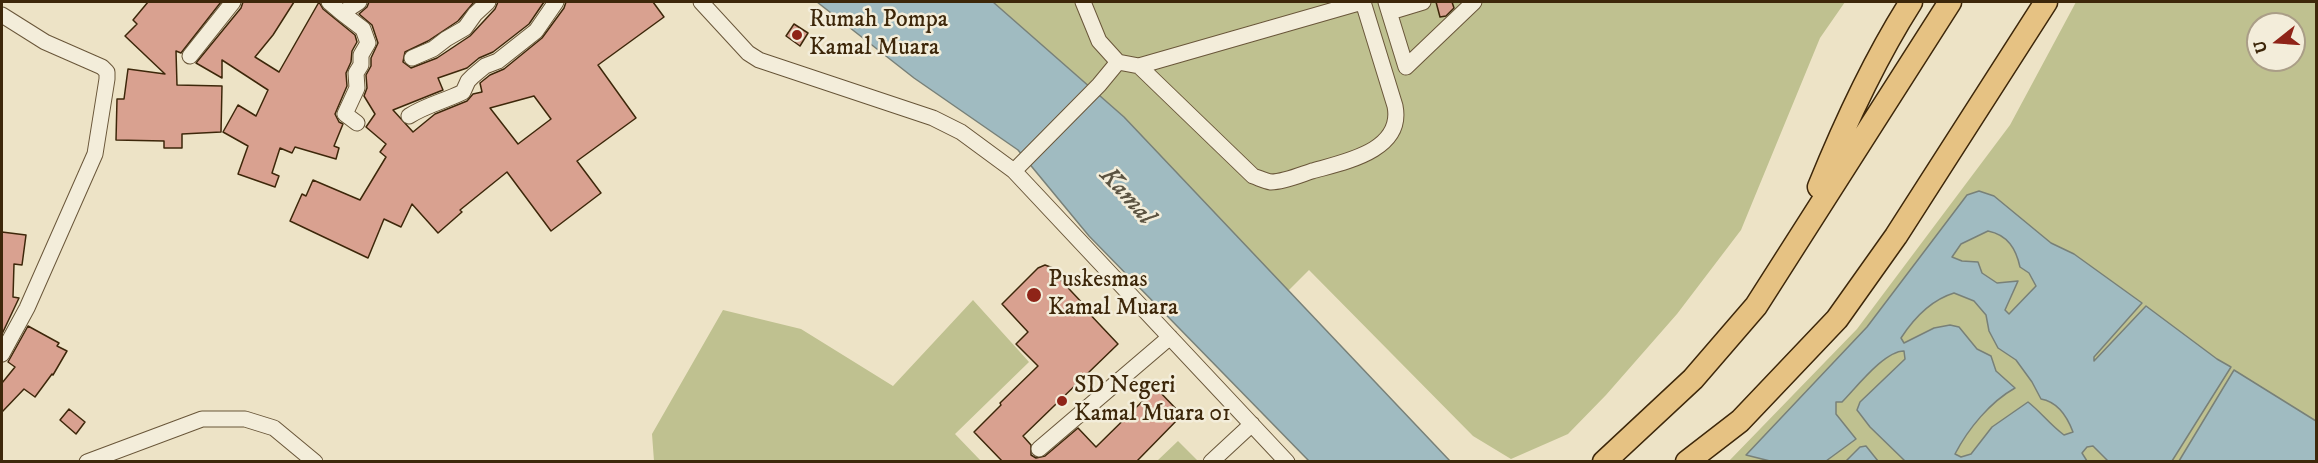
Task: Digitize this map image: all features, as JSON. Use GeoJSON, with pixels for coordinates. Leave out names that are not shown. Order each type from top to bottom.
{"type":"FeatureCollection","features":[{"type":"Feature","properties":{"kind":"highway"},"geometry":{"type":"LineString","coordinates":[[1781,267],[1811,208],[1838,141],[1869,74],[1911,2]]}},
{"type":"Feature","properties":{"kind":"highway"},"geometry":{"type":"LineString","coordinates":[[1604,462],[1693,379],[1756,306],[1950,2]]}},
{"type":"Feature","properties":{"kind":"highway"},"geometry":{"type":"LineString","coordinates":[[1687,462],[1740,421],[1837,319],[1896,236],[2046,2]]}},
{"type":"Feature","properties":{"kind":"street"},"geometry":{"type":"LineString","coordinates":[[190,56],[233,2]]}},
{"type":"Feature","properties":{"kind":"street"},"geometry":{"type":"LineString","coordinates":[[329,2],[363,29],[368,43],[361,55],[361,65],[356,73],[357,88],[345,114],[357,123]]}},
{"type":"Feature","properties":{"kind":"street"},"geometry":{"type":"LineString","coordinates":[[342,13],[359,2]]}},
{"type":"Feature","properties":{"kind":"street"},"geometry":{"type":"LineString","coordinates":[[412,58],[433,49],[465,28],[488,2]]}},
{"type":"Feature","properties":{"kind":"street"},"geometry":{"type":"LineString","coordinates":[[409,116],[422,108],[430,107],[463,92],[473,76],[485,66],[498,61],[536,31],[556,2]]}},
{"type":"Feature","properties":{"kind":"street"},"geometry":{"type":"LineString","coordinates":[[701,2],[748,53],[759,60],[933,118],[1018,166],[1170,337],[1287,462]]}},
{"type":"Feature","properties":{"kind":"street"},"geometry":{"type":"LineString","coordinates":[[1083,2],[1099,41],[1118,62],[1139,66],[1362,2],[1395,106],[1397,121],[1389,137],[1364,155],[1271,182],[1253,176],[1139,66]]}},
{"type":"Feature","properties":{"kind":"street"},"geometry":{"type":"LineString","coordinates":[[1423,2],[1388,7],[1406,67],[1474,2]]}},
{"type":"Feature","properties":{"kind":"street"},"geometry":{"type":"LineString","coordinates":[[2,15],[45,42],[107,72],[95,154],[27,308],[2,354]]}},
{"type":"Feature","properties":{"kind":"street"},"geometry":{"type":"LineString","coordinates":[[1018,166],[1099,85],[1118,62]]}},
{"type":"Feature","properties":{"kind":"street"},"geometry":{"type":"LineString","coordinates":[[1039,449],[1170,337]]}},
{"type":"Feature","properties":{"kind":"street"},"geometry":{"type":"LineString","coordinates":[[87,462],[202,419],[245,419],[274,428],[315,462]]}},
{"type":"Feature","properties":{"kind":"street"},"geometry":{"type":"LineString","coordinates":[[1211,462],[1252,424]]}},
{"type":"Feature","properties":{"kind":"green space"},"geometry":{"type":"Polygon","coordinates":[[[993,2],[1845,2],[1820,38],[1741,230],[1677,314],[1606,395],[1568,434],[1511,459],[1473,436],[1309,270],[1288,291],[1124,117],[993,2]]]}},
{"type":"Feature","properties":{"kind":"green space"},"geometry":{"type":"Polygon","coordinates":[[[2076,2],[2316,2],[2316,461],[1728,462],[1857,329],[2010,125],[2076,2]]]}},
{"type":"Feature","properties":{"kind":"green space"},"geometry":{"type":"Polygon","coordinates":[[[973,300],[1029,362],[955,434],[981,461],[654,461],[652,434],[723,310],[801,329],[893,386],[973,300]]]}},
{"type":"Feature","properties":{"kind":"green space"},"geometry":{"type":"Polygon","coordinates":[[[1178,441],[1198,461],[1157,461],[1178,441]]]}},
{"type":"Feature","properties":{"kind":"water","name":"Kamal"},"geometry":{"type":"Polygon","coordinates":[[[817,2],[993,2],[1124,117],[1450,461],[1309,461],[1089,236],[1018,150],[914,78],[817,2]]]}},
{"type":"Feature","properties":{"kind":"water"},"geometry":{"type":"Polygon","coordinates":[[[1979,191],[1994,196],[2051,243],[2074,254],[2142,303],[2094,357],[2094,361],[2146,306],[2231,367],[2172,461],[2108,461],[2093,446],[2087,447],[2082,453],[2087,461],[1905,461],[1870,427],[1857,410],[1860,402],[1905,359],[1904,351],[1879,363],[1842,402],[1836,402],[1836,414],[1856,439],[1826,461],[1770,461],[1746,455],[1867,327],[1967,195],[1979,191]],[[1988,231],[1961,244],[1952,257],[1962,261],[1978,262],[1982,273],[1997,283],[2018,281],[2005,310],[2009,314],[2036,286],[2029,273],[2020,267],[2016,254],[2006,239],[1988,231]],[[1954,293],[1938,300],[1917,317],[1901,338],[1904,343],[1934,328],[1950,325],[1959,327],[1977,349],[1991,356],[1996,371],[2015,388],[1980,417],[1955,454],[1961,457],[1971,454],[1992,427],[2028,402],[2064,435],[2073,432],[2061,411],[2052,403],[2041,399],[2016,360],[1998,348],[1989,331],[1986,315],[1974,301],[1954,293]]]}},
{"type":"Feature","properties":{"kind":"water"},"geometry":{"type":"Polygon","coordinates":[[[2234,370],[2316,421],[2316,461],[2179,461],[2234,370]]]}},
{"type":"Feature","properties":{"kind":"water"},"geometry":{"type":"Polygon","coordinates":[[[1866,446],[1878,461],[1846,461],[1860,447],[1866,446]]]}},
{"type":"Feature","properties":{"kind":"building"},"geometry":{"type":"Polygon","coordinates":[[[148,2],[221,2],[181,53],[176,51],[177,85],[222,86],[221,132],[182,134],[182,148],[164,148],[164,141],[116,140],[117,99],[124,99],[128,69],[165,74],[125,36],[137,24],[133,20],[148,2]]]}},
{"type":"Feature","properties":{"kind":"building"},"geometry":{"type":"Polygon","coordinates":[[[243,2],[294,2],[273,35],[255,57],[279,72],[319,2],[323,9],[355,35],[357,42],[346,73],[347,86],[335,114],[339,122],[343,124],[334,146],[339,148],[336,159],[295,147],[292,153],[280,148],[272,173],[279,176],[275,187],[238,174],[248,146],[223,132],[238,105],[256,116],[268,90],[222,60],[222,78],[196,63],[241,8],[243,2]]]}},
{"type":"Feature","properties":{"kind":"building"},"geometry":{"type":"Polygon","coordinates":[[[369,2],[474,2],[458,21],[428,41],[405,52],[403,62],[411,68],[437,58],[470,36],[495,9],[498,2],[544,2],[529,24],[493,52],[479,58],[467,68],[438,78],[443,90],[393,110],[413,132],[435,114],[467,101],[473,94],[482,92],[480,83],[490,75],[504,69],[542,38],[566,2],[653,2],[664,17],[598,65],[636,118],[577,161],[601,193],[551,231],[507,172],[460,210],[462,212],[438,233],[412,204],[401,227],[384,219],[368,258],[290,221],[302,194],[306,196],[313,180],[360,200],[386,157],[380,152],[386,144],[366,127],[375,114],[364,96],[367,88],[366,75],[378,43],[372,25],[359,14],[369,2]],[[534,96],[490,108],[518,144],[551,119],[534,96]]]}},
{"type":"Feature","properties":{"kind":"building"},"geometry":{"type":"Polygon","coordinates":[[[1436,2],[1452,2],[1454,8],[1446,16],[1440,17],[1436,2]]]}},
{"type":"Feature","properties":{"kind":"building","name":"Rumah Pompa Kamal Muara"},"geometry":{"type":"Polygon","coordinates":[[[794,24],[808,33],[800,46],[786,36],[794,24]]]}},
{"type":"Feature","properties":{"kind":"building"},"geometry":{"type":"Polygon","coordinates":[[[2,232],[26,235],[22,265],[14,264],[13,297],[19,298],[2,334],[2,232]]]}},
{"type":"Feature","properties":{"kind":"building"},"geometry":{"type":"Polygon","coordinates":[[[1045,265],[1053,268],[1056,275],[1086,307],[1084,308],[1118,344],[1023,436],[1031,445],[1031,455],[1036,458],[1045,456],[1078,428],[1096,447],[1156,388],[1182,415],[1136,462],[1003,462],[974,432],[1038,366],[1016,344],[1028,332],[1002,304],[1038,268],[1045,265]]]}},
{"type":"Feature","properties":{"kind":"building"},"geometry":{"type":"Polygon","coordinates":[[[28,326],[59,343],[57,346],[67,351],[53,375],[35,397],[24,389],[2,412],[2,383],[15,367],[8,362],[28,326]]]}},
{"type":"Feature","properties":{"kind":"building"},"geometry":{"type":"Polygon","coordinates":[[[69,409],[85,422],[76,434],[60,420],[69,409]]]}},
{"type":"Feature","properties":{"kind":"place","name":"Rumah Pompa Kamal Muara"},"geometry":{"type":"Point","coordinates":[797,35]}},
{"type":"Feature","properties":{"kind":"place","name":"Puskesmas Kamal Muara"},"geometry":{"type":"Point","coordinates":[1034,295]}},
{"type":"Feature","properties":{"kind":"place","name":"SD Negeri Kamal Muara 01"},"geometry":{"type":"Point","coordinates":[1062,401]}}]}
